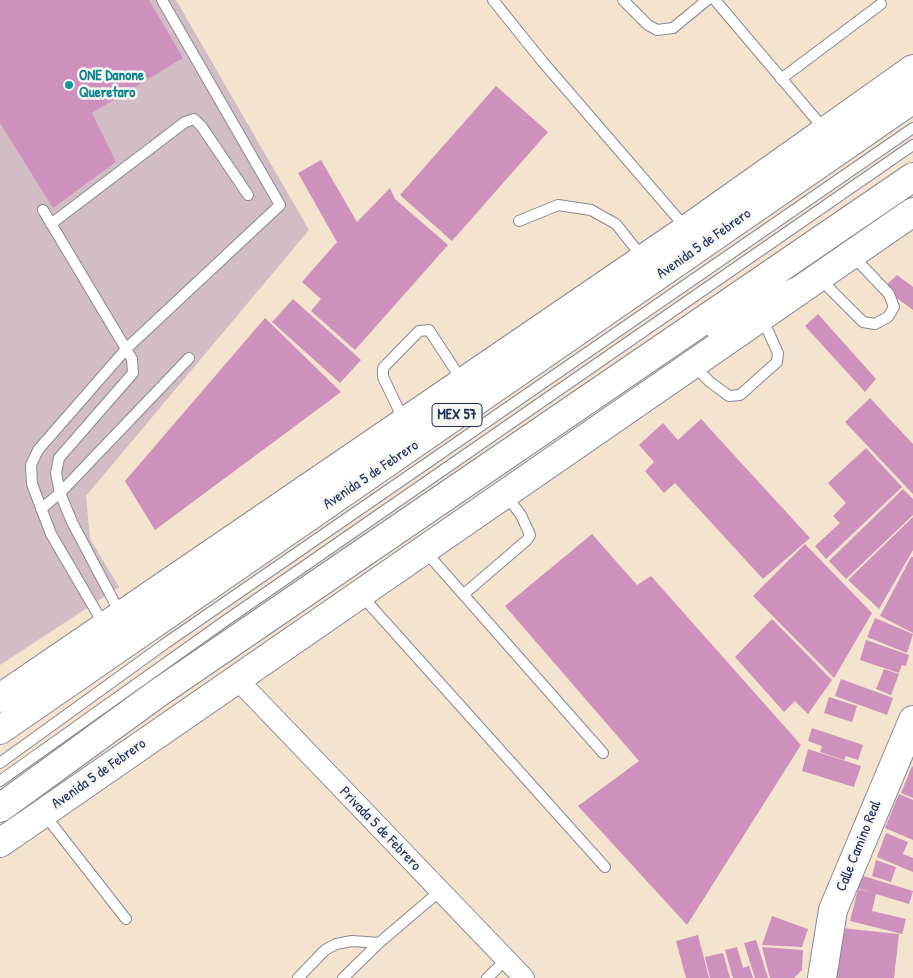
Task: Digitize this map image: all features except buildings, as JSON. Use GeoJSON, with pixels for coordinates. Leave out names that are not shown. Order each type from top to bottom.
{"type":"FeatureCollection","features":[{"type":"Feature","properties":{"kind":"main road","name":"Avenida 5 de Febrero"},"geometry":{"type":"LineString","coordinates":[[0,730],[647,270],[687,229],[913,69]]}},
{"type":"Feature","properties":{"kind":"main road","name":"Avenida 5 de Febrero"},"geometry":{"type":"LineString","coordinates":[[0,698],[506,352],[647,270],[913,99]]}},
{"type":"Feature","properties":{"kind":"main road","name":"Avenida 5 de Febrero"},"geometry":{"type":"LineString","coordinates":[[0,808],[158,694],[913,177]]}},
{"type":"Feature","properties":{"kind":"main road","name":"Avenida 5 de Febrero"},"geometry":{"type":"LineString","coordinates":[[0,843],[913,212]]}},
{"type":"Feature","properties":{"kind":"main road"},"geometry":{"type":"LineString","coordinates":[[651,358],[808,284]]}},
{"type":"Feature","properties":{"kind":"main road","name":"Calle Camino Real"},"geometry":{"type":"LineString","coordinates":[[822,978],[833,910],[884,784],[913,720]]}},
{"type":"Feature","properties":{"kind":"street","name":"Privada 5 de Febrero"},"geometry":{"type":"LineString","coordinates":[[237,679],[524,978]]}},
{"type":"Feature","properties":{"kind":"lane"},"geometry":{"type":"LineString","coordinates":[[113,621],[51,534],[32,484],[31,465],[38,450],[127,348],[280,205],[162,0]]}},
{"type":"Feature","properties":{"kind":"lane"},"geometry":{"type":"LineString","coordinates":[[493,0],[542,61],[687,229]]}},
{"type":"Feature","properties":{"kind":"lane"},"geometry":{"type":"LineString","coordinates":[[622,0],[648,25],[657,30],[673,28],[707,0]]}},
{"type":"Feature","properties":{"kind":"lane"},"geometry":{"type":"LineString","coordinates":[[715,0],[826,131]]}},
{"type":"Feature","properties":{"kind":"lane"},"geometry":{"type":"LineString","coordinates":[[781,79],[881,4]]}},
{"type":"Feature","properties":{"kind":"lane"},"geometry":{"type":"LineString","coordinates":[[51,224],[185,122],[194,119],[202,127],[248,195]]}},
{"type":"Feature","properties":{"kind":"lane"},"geometry":{"type":"LineString","coordinates":[[0,764],[166,643],[913,128]]}},
{"type":"Feature","properties":{"kind":"lane"},"geometry":{"type":"LineString","coordinates":[[0,781],[225,621],[913,145]]}},
{"type":"Feature","properties":{"kind":"lane"},"geometry":{"type":"LineString","coordinates":[[519,221],[558,205],[591,210],[616,224],[647,270]]}},
{"type":"Feature","properties":{"kind":"lane"},"geometry":{"type":"LineString","coordinates":[[43,210],[132,359],[133,373],[59,458],[56,473],[60,493],[113,621]]}},
{"type":"Feature","properties":{"kind":"lane"},"geometry":{"type":"LineString","coordinates":[[808,284],[863,322],[875,324],[888,317],[894,307],[890,294],[852,254]]}},
{"type":"Feature","properties":{"kind":"lane"},"geometry":{"type":"LineString","coordinates":[[692,364],[710,382],[729,396],[740,394],[777,362],[778,353],[761,317]]}},
{"type":"Feature","properties":{"kind":"lane"},"geometry":{"type":"LineString","coordinates":[[405,422],[382,377],[383,368],[419,330],[429,330],[463,382]]}},
{"type":"Feature","properties":{"kind":"lane"},"geometry":{"type":"LineString","coordinates":[[41,509],[60,493],[189,358]]}},
{"type":"Feature","properties":{"kind":"lane"},"geometry":{"type":"LineString","coordinates":[[464,594],[527,540],[530,535],[521,515],[505,494]]}},
{"type":"Feature","properties":{"kind":"lane"},"geometry":{"type":"LineString","coordinates":[[425,550],[603,753]]}},
{"type":"Feature","properties":{"kind":"lane"},"geometry":{"type":"LineString","coordinates":[[361,595],[605,867]]}},
{"type":"Feature","properties":{"kind":"lane"},"geometry":{"type":"LineString","coordinates":[[43,813],[126,919]]}},
{"type":"Feature","properties":{"kind":"lane"},"geometry":{"type":"LineString","coordinates":[[343,978],[379,943],[440,892]]}},
{"type":"Feature","properties":{"kind":"lane"},"geometry":{"type":"LineString","coordinates":[[298,978],[325,950],[336,944],[352,941],[379,943]]}},
{"type":"Feature","properties":{"kind":"lane"},"geometry":{"type":"LineString","coordinates":[[486,978],[507,959]]}},
{"type":"Feature","properties":{"kind":"shaded area"},"geometry":{"type":"Polygon","coordinates":[[[0,0],[176,0],[309,230],[86,496],[90,539],[119,587],[0,665],[0,0]]]}},
{"type":"Feature","properties":{"kind":"place","name":"ONE Danone Queretaro"},"geometry":{"type":"Point","coordinates":[69,85]}}]}
